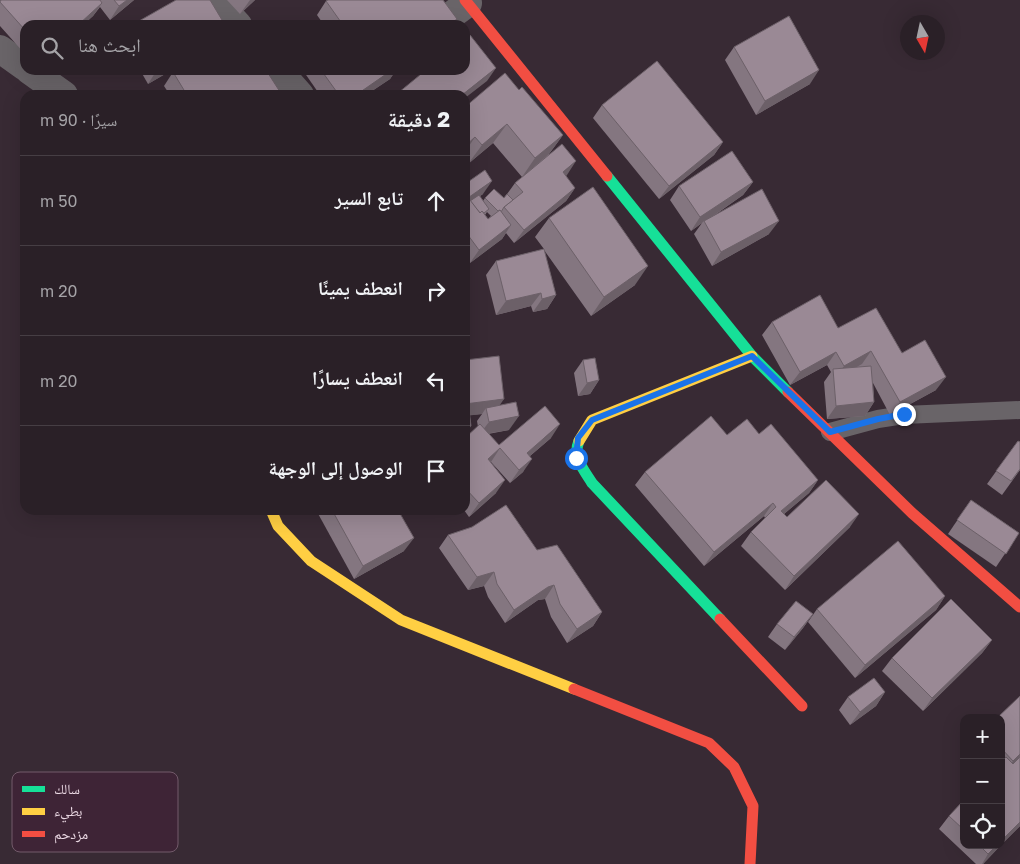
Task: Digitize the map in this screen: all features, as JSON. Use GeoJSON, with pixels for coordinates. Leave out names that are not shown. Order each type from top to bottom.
{"type":"FeatureCollection","features":[{"type":"Feature","properties":{"kind":"street"},"geometry":{"type":"LineString","coordinates":[[215,0],[233,20]]}},
{"type":"Feature","properties":{"kind":"street"},"geometry":{"type":"LineString","coordinates":[[444,20],[466,2],[752,356],[912,513],[1020,607]]}},
{"type":"Feature","properties":{"kind":"street"},"geometry":{"type":"LineString","coordinates":[[0,49],[20,63]]}},
{"type":"Feature","properties":{"kind":"street"},"geometry":{"type":"LineString","coordinates":[[36,75],[57,90]]}},
{"type":"Feature","properties":{"kind":"street"},"geometry":{"type":"LineString","coordinates":[[282,75],[296,90]]}},
{"type":"Feature","properties":{"kind":"street"},"geometry":{"type":"LineString","coordinates":[[752,356],[592,420],[578,438],[576,458],[592,483],[802,706]]}},
{"type":"Feature","properties":{"kind":"street"},"geometry":{"type":"LineString","coordinates":[[274,515],[278,526],[311,561],[401,620],[709,743],[734,767],[752,806],[750,864]]}},
{"type":"Feature","properties":{"kind":"lane"},"geometry":{"type":"LineString","coordinates":[[830,432],[904,414],[1020,410]]}},
{"type":"Feature","properties":{"kind":"building"},"geometry":{"type":"Polygon","coordinates":[[[1,0],[100,0],[102,3],[83,20],[20,20],[20,24],[0,2],[1,0]]]}},
{"type":"Feature","properties":{"kind":"building"},"geometry":{"type":"Polygon","coordinates":[[[114,0],[127,0],[119,6],[114,0]]]}},
{"type":"Feature","properties":{"kind":"building"},"geometry":{"type":"Polygon","coordinates":[[[176,0],[210,0],[222,20],[141,20],[176,0]]]}},
{"type":"Feature","properties":{"kind":"building"},"geometry":{"type":"Polygon","coordinates":[[[443,0],[457,19],[339,20],[326,1],[443,0]]]}},
{"type":"Feature","properties":{"kind":"building"},"geometry":{"type":"Polygon","coordinates":[[[789,16],[819,70],[765,101],[734,47],[789,16]]]}},
{"type":"Feature","properties":{"kind":"building"},"geometry":{"type":"Polygon","coordinates":[[[470,35],[496,68],[468,90],[402,90],[420,75],[470,75],[470,35]]]}},
{"type":"Feature","properties":{"kind":"building"},"geometry":{"type":"Polygon","coordinates":[[[657,61],[723,142],[669,186],[602,105],[657,61]]]}},
{"type":"Feature","properties":{"kind":"building"},"geometry":{"type":"Polygon","coordinates":[[[505,73],[519,90],[522,87],[563,135],[535,158],[507,124],[482,145],[475,137],[470,142],[470,103],[505,73]]]}},
{"type":"Feature","properties":{"kind":"building"},"geometry":{"type":"Polygon","coordinates":[[[175,75],[269,75],[279,90],[184,90],[175,75]]]}},
{"type":"Feature","properties":{"kind":"building"},"geometry":{"type":"Polygon","coordinates":[[[325,75],[385,75],[363,90],[335,90],[325,75]]]}},
{"type":"Feature","properties":{"kind":"building"},"geometry":{"type":"Polygon","coordinates":[[[562,144],[576,161],[563,172],[575,188],[524,230],[504,207],[523,192],[515,183],[562,144]]]}},
{"type":"Feature","properties":{"kind":"building"},"geometry":{"type":"Polygon","coordinates":[[[732,151],[753,182],[700,217],[679,186],[732,151]]]}},
{"type":"Feature","properties":{"kind":"building"},"geometry":{"type":"Polygon","coordinates":[[[485,170],[492,181],[470,196],[470,180],[485,170]]]}},
{"type":"Feature","properties":{"kind":"building"},"geometry":{"type":"Polygon","coordinates":[[[593,187],[648,266],[604,297],[549,218],[593,187]]]}},
{"type":"Feature","properties":{"kind":"building"},"geometry":{"type":"Polygon","coordinates":[[[494,189],[504,198],[507,194],[513,200],[501,212],[485,198],[494,189]]]}},
{"type":"Feature","properties":{"kind":"building"},"geometry":{"type":"Polygon","coordinates":[[[762,189],[779,221],[721,252],[704,221],[762,189]]]}},
{"type":"Feature","properties":{"kind":"building"},"geometry":{"type":"Polygon","coordinates":[[[479,195],[489,209],[484,213],[482,211],[480,213],[470,201],[479,195]]]}},
{"type":"Feature","properties":{"kind":"building"},"geometry":{"type":"Polygon","coordinates":[[[470,200],[480,213],[482,211],[488,219],[500,210],[511,225],[479,250],[470,238],[470,200]]]}},
{"type":"Feature","properties":{"kind":"building"},"geometry":{"type":"Polygon","coordinates":[[[544,249],[556,295],[542,299],[541,293],[506,301],[496,261],[544,249]]]}},
{"type":"Feature","properties":{"kind":"building"},"geometry":{"type":"Polygon","coordinates":[[[820,295],[838,328],[876,308],[902,353],[925,340],[946,377],[900,402],[871,351],[844,366],[836,352],[800,372],[772,322],[820,295]]]}},
{"type":"Feature","properties":{"kind":"building"},"geometry":{"type":"Polygon","coordinates":[[[499,356],[504,399],[470,403],[470,359],[499,356]]]}},
{"type":"Feature","properties":{"kind":"building"},"geometry":{"type":"Polygon","coordinates":[[[595,358],[599,380],[587,383],[583,360],[595,358]]]}},
{"type":"Feature","properties":{"kind":"building"},"geometry":{"type":"Polygon","coordinates":[[[871,366],[874,402],[836,406],[833,369],[871,366]]]}},
{"type":"Feature","properties":{"kind":"building"},"geometry":{"type":"Polygon","coordinates":[[[516,402],[519,416],[489,422],[486,408],[516,402]]]}},
{"type":"Feature","properties":{"kind":"building"},"geometry":{"type":"Polygon","coordinates":[[[545,406],[560,424],[527,453],[532,459],[519,470],[500,448],[488,459],[505,480],[479,503],[470,493],[470,433],[480,424],[499,445],[545,406]]]}},
{"type":"Feature","properties":{"kind":"building"},"geometry":{"type":"Polygon","coordinates":[[[711,416],[727,435],[747,419],[759,434],[771,424],[818,480],[781,511],[787,517],[826,480],[859,514],[794,576],[751,532],[776,507],[773,503],[714,552],[645,472],[711,416]]]}},
{"type":"Feature","properties":{"kind":"building"},"geometry":{"type":"Polygon","coordinates":[[[1018,441],[1020,442],[1020,469],[1011,481],[996,471],[1018,441]]]}},
{"type":"Feature","properties":{"kind":"building"},"geometry":{"type":"Polygon","coordinates":[[[971,500],[1019,533],[1006,554],[957,520],[971,500]]]}},
{"type":"Feature","properties":{"kind":"building"},"geometry":{"type":"Polygon","coordinates":[[[506,505],[537,550],[557,545],[602,612],[577,629],[560,604],[554,585],[514,610],[497,584],[494,572],[477,577],[448,535],[472,527],[506,505]]]}},
{"type":"Feature","properties":{"kind":"building"},"geometry":{"type":"Polygon","coordinates":[[[335,515],[401,515],[414,538],[363,566],[335,515]]]}},
{"type":"Feature","properties":{"kind":"building"},"geometry":{"type":"Polygon","coordinates":[[[898,541],[945,596],[865,665],[817,609],[898,541]]]}},
{"type":"Feature","properties":{"kind":"building"},"geometry":{"type":"Polygon","coordinates":[[[951,599],[992,640],[932,698],[892,658],[951,599]]]}},
{"type":"Feature","properties":{"kind":"building"},"geometry":{"type":"Polygon","coordinates":[[[796,601],[813,614],[794,637],[777,624],[796,601]]]}},
{"type":"Feature","properties":{"kind":"building"},"geometry":{"type":"Polygon","coordinates":[[[874,678],[885,692],[860,712],[848,697],[874,678]]]}},
{"type":"Feature","properties":{"kind":"building"},"geometry":{"type":"Polygon","coordinates":[[[1020,696],[1020,754],[1013,761],[1005,752],[1005,714],[1001,714],[1020,696]]]}},
{"type":"Feature","properties":{"kind":"building"},"geometry":{"type":"Polygon","coordinates":[[[1020,757],[1020,822],[1005,837],[1005,759],[1013,764],[1020,757]]]}},
{"type":"Feature","properties":{"kind":"building"},"geometry":{"type":"Polygon","coordinates":[[[960,804],[960,826],[949,816],[960,804]]]}},
{"type":"Feature","properties":{"kind":"building"},"geometry":{"type":"Polygon","coordinates":[[[983,849],[993,849],[988,854],[983,849]]]}},
{"type":"Feature","properties":{"kind":"traffic: fast"},"geometry":{"type":"LineString","coordinates":[[607,176],[752,356],[788,392]]}},
{"type":"Feature","properties":{"kind":"traffic: fast"},"geometry":{"type":"LineString","coordinates":[[579,441],[577,447],[578,458],[592,483],[720,619]]}},
{"type":"Feature","properties":{"kind":"traffic: slow"},"geometry":{"type":"LineString","coordinates":[[579,441],[592,420],[752,356]]}},
{"type":"Feature","properties":{"kind":"traffic: slow"},"geometry":{"type":"LineString","coordinates":[[273,515],[278,526],[311,561],[401,620],[574,689]]}},
{"type":"Feature","properties":{"kind":"traffic: jam"},"geometry":{"type":"LineString","coordinates":[[465,0],[607,176]]}},
{"type":"Feature","properties":{"kind":"traffic: jam"},"geometry":{"type":"LineString","coordinates":[[788,392],[912,513],[1020,607]]}},
{"type":"Feature","properties":{"kind":"traffic: jam"},"geometry":{"type":"LineString","coordinates":[[720,619],[802,706]]}},
{"type":"Feature","properties":{"kind":"traffic: jam"},"geometry":{"type":"LineString","coordinates":[[574,689],[709,743],[734,767],[753,806],[750,864]]}},
{"type":"Feature","properties":{"kind":"route"},"geometry":{"type":"LineString","coordinates":[[576,458],[578,438],[592,420],[752,356],[830,432],[904,414]]}}]}
